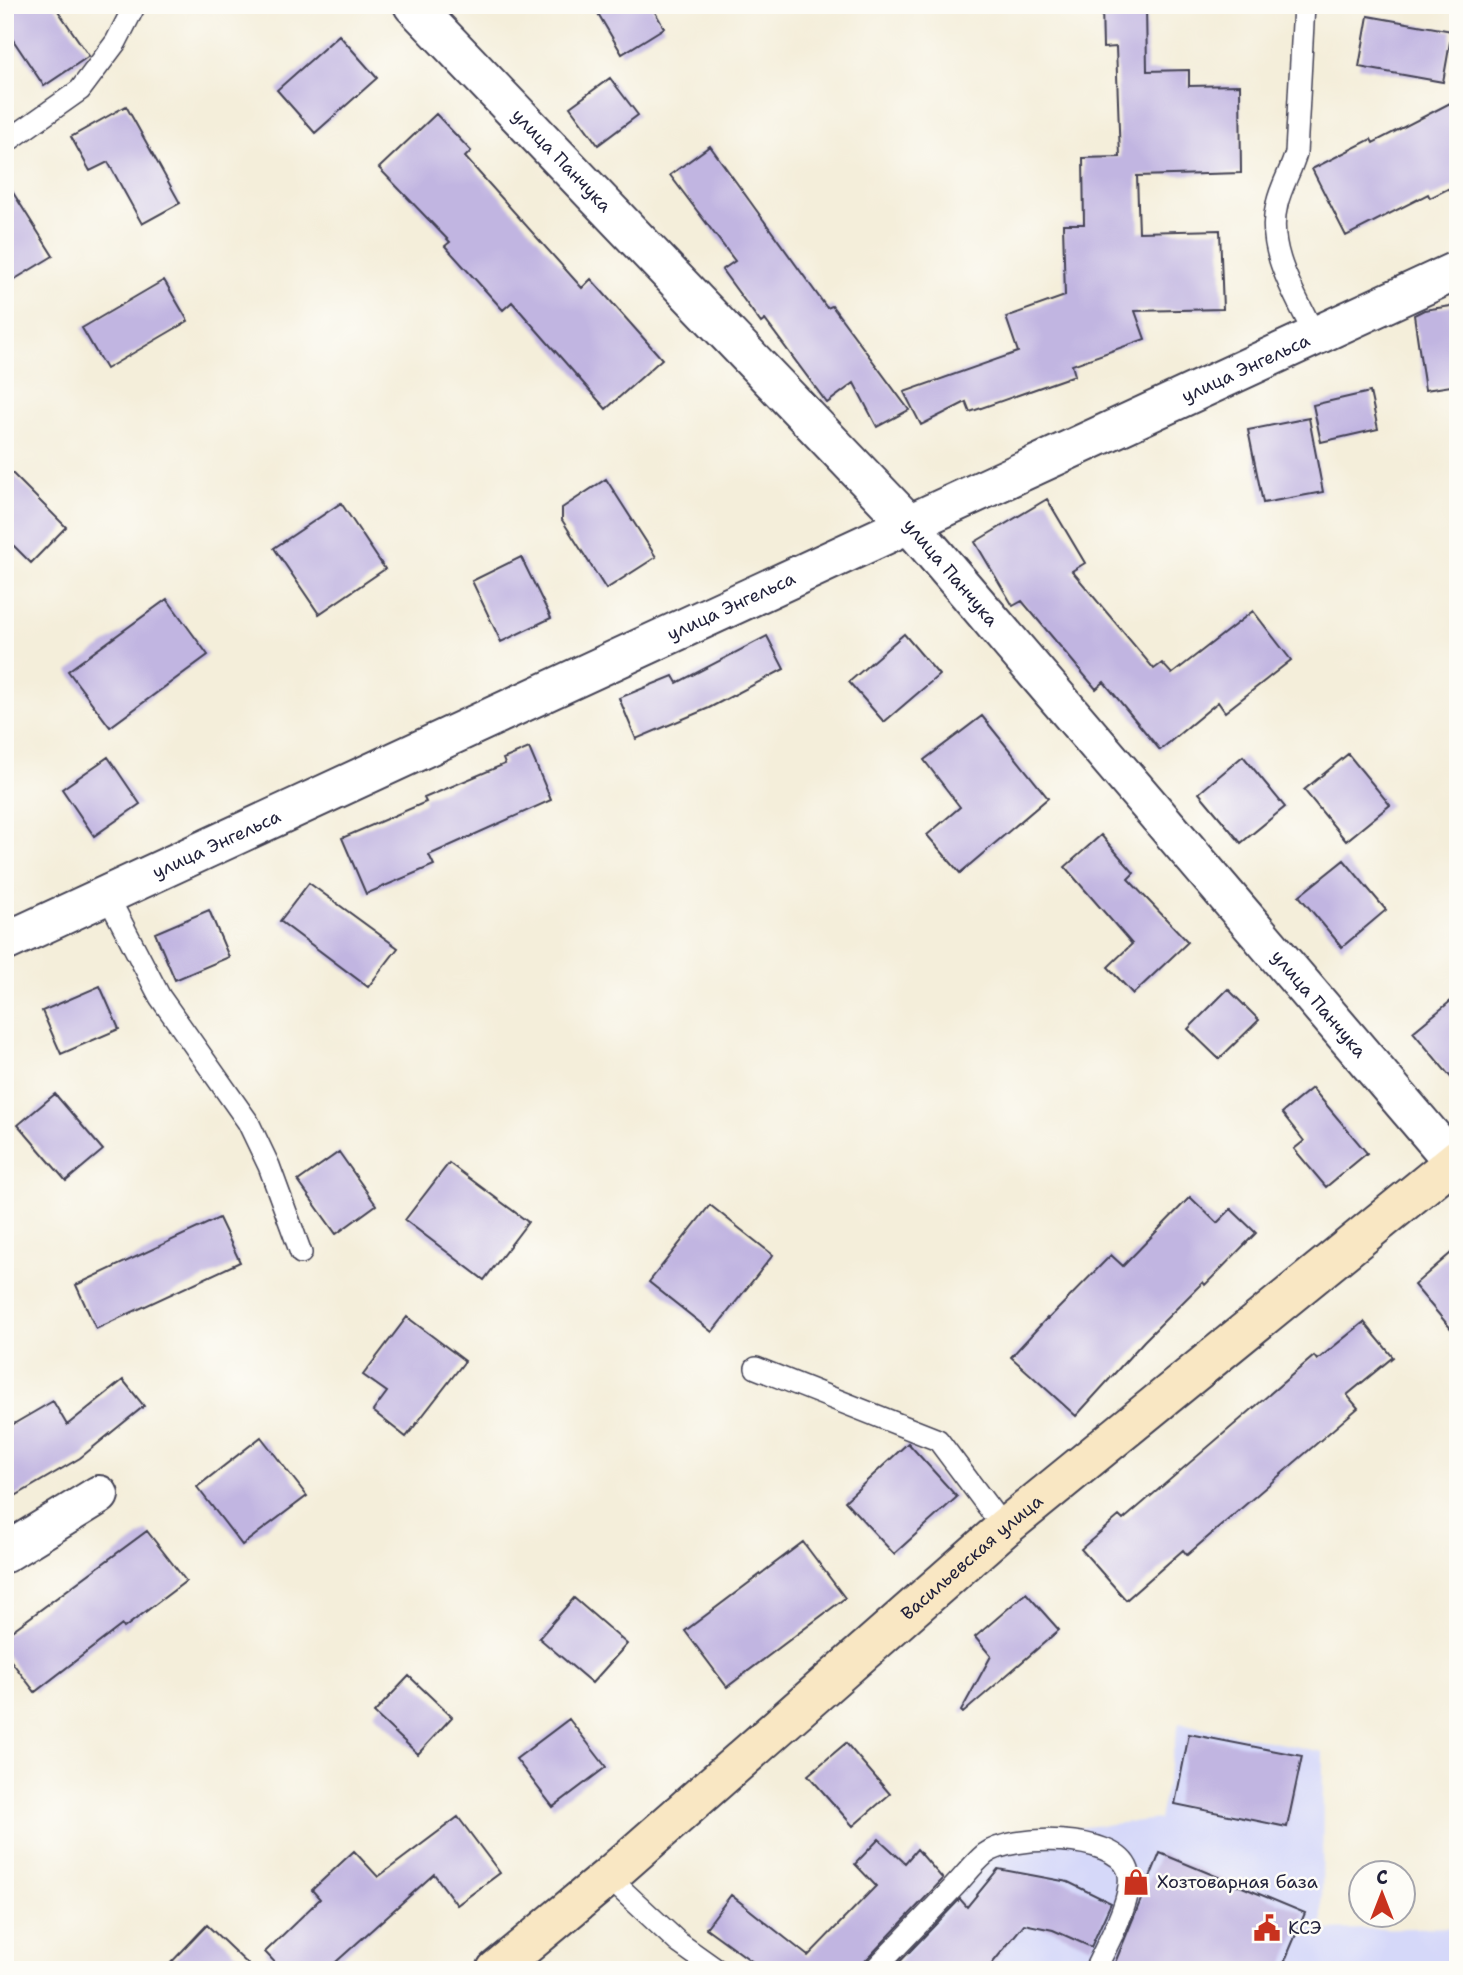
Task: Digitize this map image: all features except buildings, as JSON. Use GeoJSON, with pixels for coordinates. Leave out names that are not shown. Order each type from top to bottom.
{"type":"FeatureCollection","features":[{"type":"Feature","properties":{"kind":"main road","name":"Васильевская улица"},"geometry":{"type":"LineString","coordinates":[[496,1970],[608,1877],[1004,1528],[1456,1162]]}},
{"type":"Feature","properties":{"kind":"street","name":"улица Панчука"},"geometry":{"type":"LineString","coordinates":[[414,5],[909,526],[1456,1162]]}},
{"type":"Feature","properties":{"kind":"street","name":"улица Энгельса"},"geometry":{"type":"LineString","coordinates":[[5,942],[1458,270]]}},
{"type":"Feature","properties":{"kind":"street"},"geometry":{"type":"LineString","coordinates":[[5,1553],[99,1495]]}},
{"type":"Feature","properties":{"kind":"lane"},"geometry":{"type":"LineString","coordinates":[[5,143],[80,90],[116,42],[135,5]]}},
{"type":"Feature","properties":{"kind":"lane"},"geometry":{"type":"LineString","coordinates":[[1304,5],[1296,153],[1292,170],[1277,203],[1274,223],[1275,243],[1282,266],[1315,336]]}},
{"type":"Feature","properties":{"kind":"lane"},"geometry":{"type":"LineString","coordinates":[[107,895],[160,997],[248,1122],[269,1166],[301,1253]]}},
{"type":"Feature","properties":{"kind":"lane"},"geometry":{"type":"LineString","coordinates":[[756,1368],[938,1440],[1004,1528]]}},
{"type":"Feature","properties":{"kind":"lane"},"geometry":{"type":"LineString","coordinates":[[874,1970],[987,1853],[1012,1844],[1061,1839],[1097,1846],[1122,1860],[1128,1870],[1129,1886],[1125,1904],[1096,1970]]}},
{"type":"Feature","properties":{"kind":"lane"},"geometry":{"type":"LineString","coordinates":[[608,1877],[679,1943],[717,1970]]}},
{"type":"Feature","properties":{"kind":"shaded area","name":"Хозтоварная база"},"geometry":{"type":"Polygon","coordinates":[[[1179,1723],[1323,1752],[1322,1930],[1418,1930],[1418,1928],[1458,1927],[1458,1970],[893,1970],[980,1838],[1159,1819],[1179,1723]]]}},
{"type":"Feature","properties":{"kind":"place","name":"Хозтоварная база"},"geometry":{"type":"Point","coordinates":[1136,1882]}},
{"type":"Feature","properties":{"kind":"place","name":"КСЭ"},"geometry":{"type":"Point","coordinates":[1267,1928]}}]}
